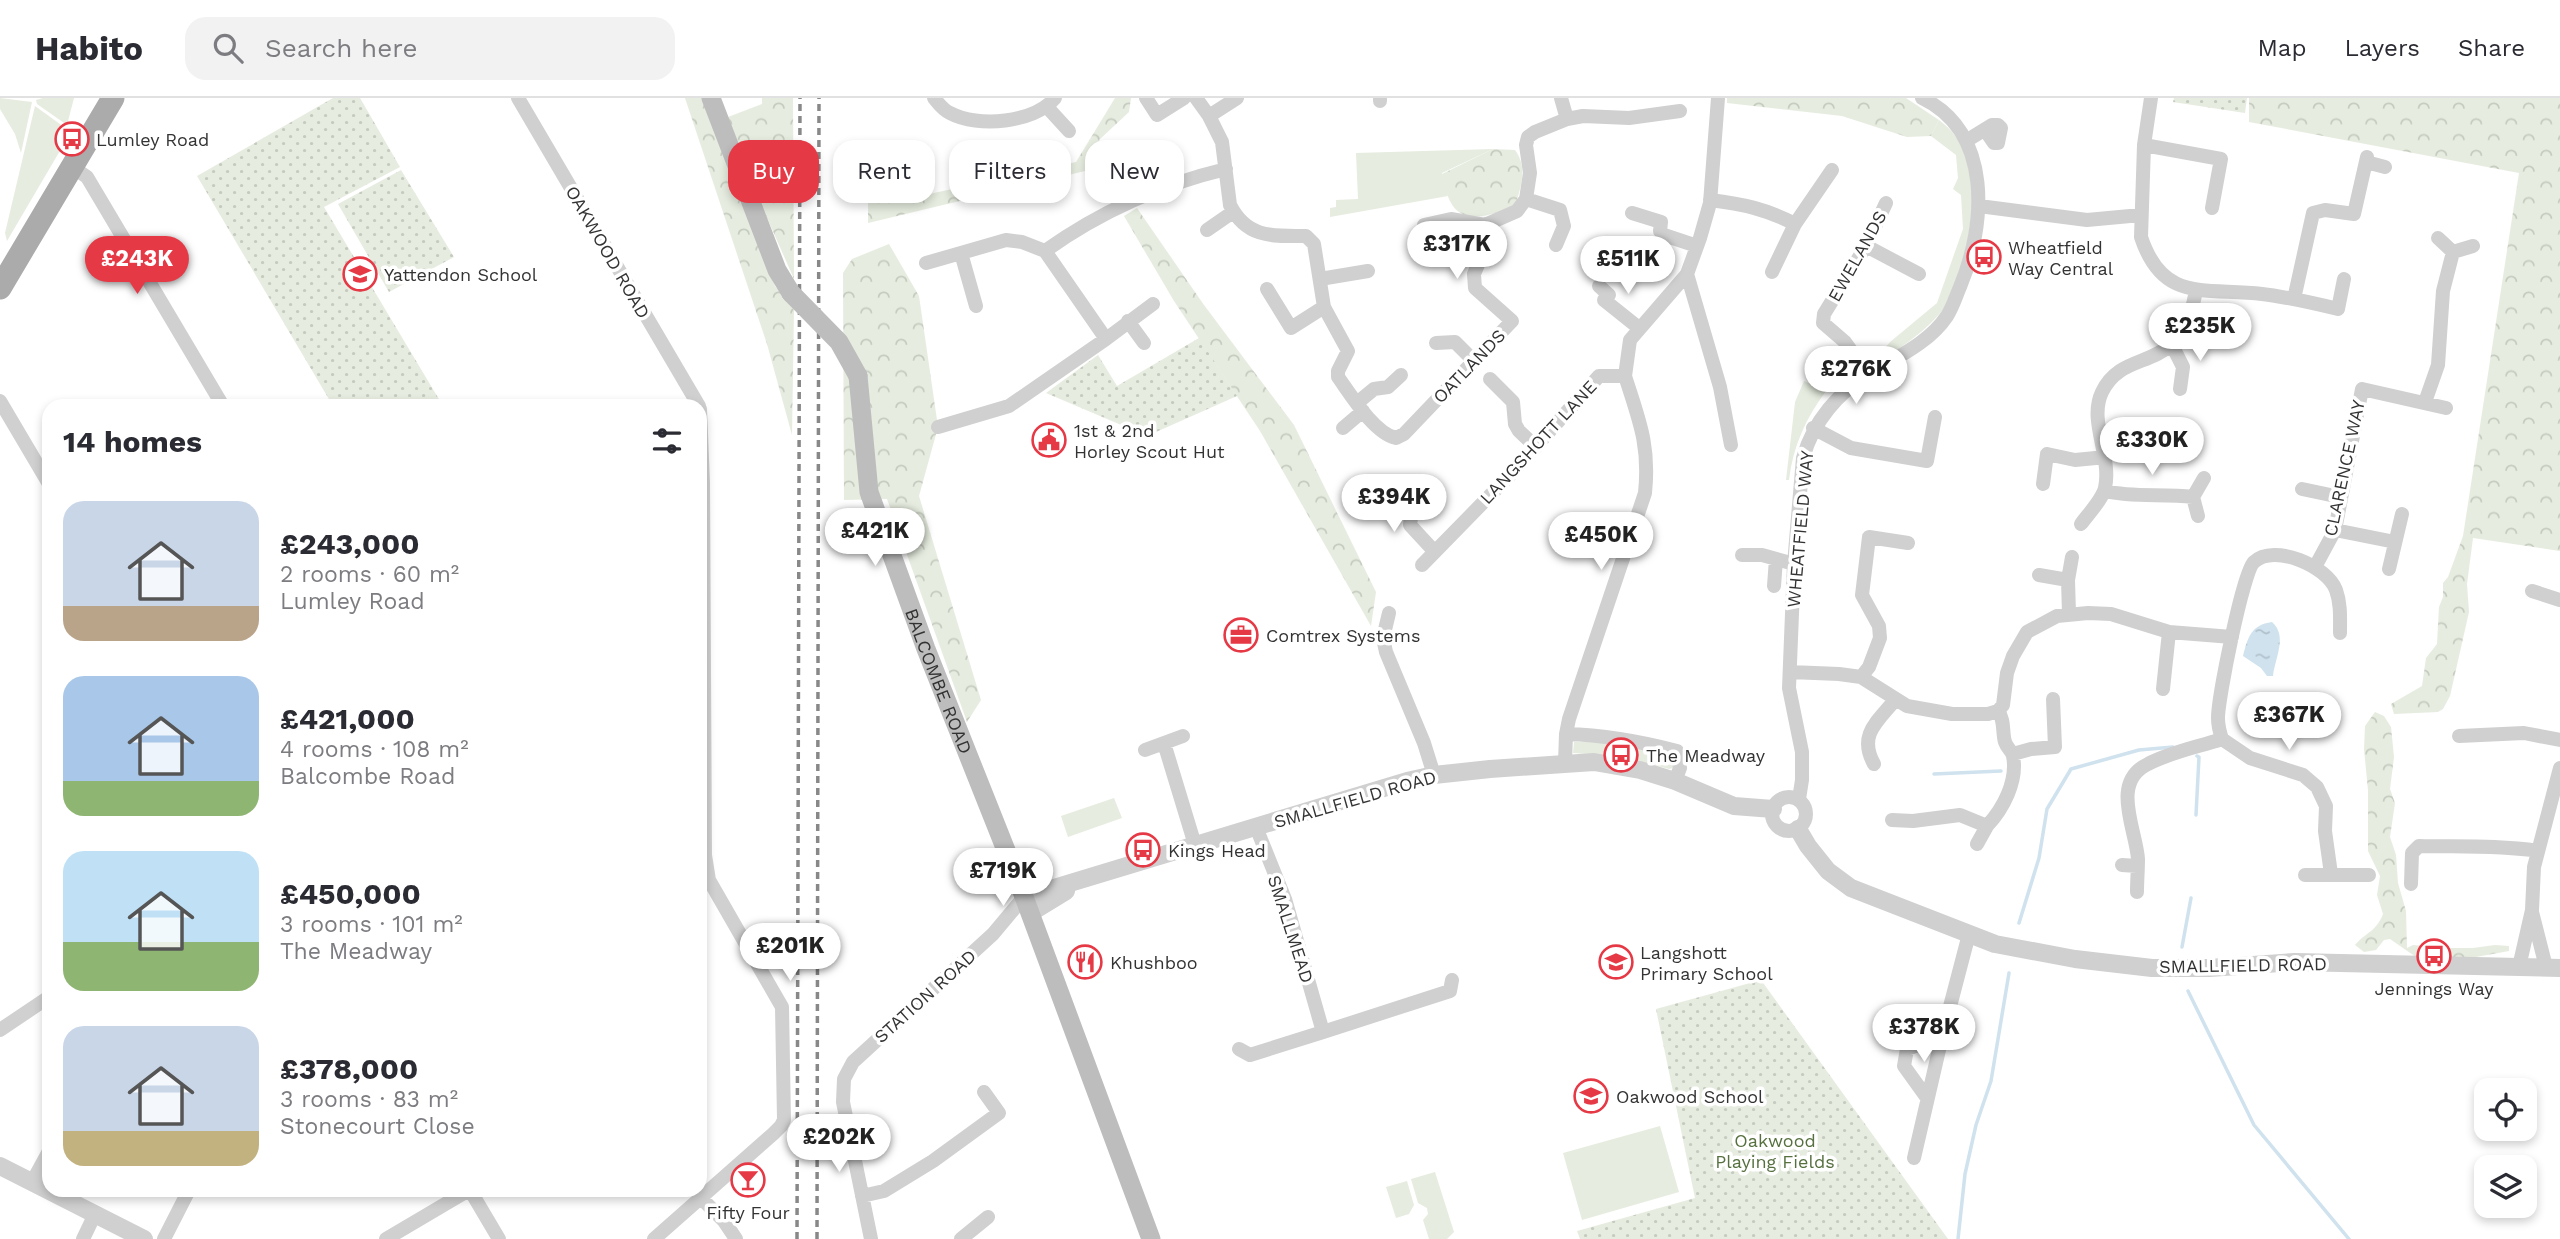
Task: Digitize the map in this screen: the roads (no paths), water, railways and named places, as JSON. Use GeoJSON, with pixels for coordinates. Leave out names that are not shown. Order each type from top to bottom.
{"type":"FeatureCollection","features":[{"type":"Feature","properties":{"kind":"main road"},"geometry":{"type":"LineString","coordinates":[[0,288],[113,98]]}},
{"type":"Feature","properties":{"kind":"main road","name":"BALCOMBE ROAD"},"geometry":{"type":"LineString","coordinates":[[711,98],[777,270],[791,293],[839,342],[858,376],[869,492],[926,649],[1027,905],[1151,1239]]}},
{"type":"Feature","properties":{"kind":"street","name":"OAKWOOD ROAD"},"geometry":{"type":"LineString","coordinates":[[518,98],[694,399]]}},
{"type":"Feature","properties":{"kind":"street"},"geometry":{"type":"LineString","coordinates":[[934,98],[950,113],[964,118],[1016,120],[1028,117],[1051,103],[1069,131]]}},
{"type":"Feature","properties":{"kind":"street"},"geometry":{"type":"LineString","coordinates":[[1146,98],[1157,115],[1184,98]]}},
{"type":"Feature","properties":{"kind":"street"},"geometry":{"type":"LineString","coordinates":[[1196,98],[1222,142],[1233,212],[1246,225],[1262,234],[1310,237],[1314,244],[1324,307],[1348,351],[1338,377],[1360,407]]}},
{"type":"Feature","properties":{"kind":"street"},"geometry":{"type":"LineString","coordinates":[[1209,116],[1237,98]]}},
{"type":"Feature","properties":{"kind":"street"},"geometry":{"type":"LineString","coordinates":[[1561,98],[1567,119]]}},
{"type":"Feature","properties":{"kind":"street"},"geometry":{"type":"LineString","coordinates":[[1660,98],[1661,114]]}},
{"type":"Feature","properties":{"kind":"street"},"geometry":{"type":"LineString","coordinates":[[1565,763],[1566,734],[1645,493],[1646,440],[1625,376],[1630,340],[1687,274],[1710,200],[1718,98]]}},
{"type":"Feature","properties":{"kind":"street","name":"WHEATFIELD WAY"},"geometry":{"type":"LineString","coordinates":[[1799,799],[1803,766],[1792,708],[1790,672],[1794,564],[1803,458],[1814,428],[1838,398],[1868,374],[1916,348],[1946,317],[1969,267],[1979,206],[1979,187],[1973,156],[1951,120],[1922,98]]}},
{"type":"Feature","properties":{"kind":"street"},"geometry":{"type":"LineString","coordinates":[[2151,98],[2144,145],[2141,237],[2162,275],[2174,284],[2196,291],[2261,294],[2338,309],[2344,279]]}},
{"type":"Feature","properties":{"kind":"street"},"geometry":{"type":"LineString","coordinates":[[1424,225],[1451,219],[1485,225],[1517,211],[1526,199],[1530,173],[1525,145],[1528,137],[1567,119],[1599,116],[1629,118],[1680,111]]}},
{"type":"Feature","properties":{"kind":"street"},"geometry":{"type":"LineString","coordinates":[[1966,141],[1985,130]]}},
{"type":"Feature","properties":{"kind":"street"},"geometry":{"type":"LineString","coordinates":[[2144,145],[2221,159],[2212,208]]}},
{"type":"Feature","properties":{"kind":"street"},"geometry":{"type":"LineString","coordinates":[[2294,299],[2313,213],[2325,210],[2360,215],[2366,160],[2385,167]]}},
{"type":"Feature","properties":{"kind":"street"},"geometry":{"type":"LineString","coordinates":[[71,166],[88,177],[219,399]]}},
{"type":"Feature","properties":{"kind":"street"},"geometry":{"type":"LineString","coordinates":[[1045,251],[1089,223],[1161,187],[1226,169]]}},
{"type":"Feature","properties":{"kind":"street"},"geometry":{"type":"LineString","coordinates":[[1772,272],[1795,224],[1832,170]]}},
{"type":"Feature","properties":{"kind":"street"},"geometry":{"type":"LineString","coordinates":[[1526,199],[1560,210],[1564,226],[1556,245]]}},
{"type":"Feature","properties":{"kind":"street"},"geometry":{"type":"LineString","coordinates":[[1710,200],[1743,204],[1769,211],[1795,224]]}},
{"type":"Feature","properties":{"kind":"street","name":"EWELANDS"},"geometry":{"type":"LineString","coordinates":[[1868,374],[1845,342],[1823,323],[1824,314],[1866,246],[1886,203]]}},
{"type":"Feature","properties":{"kind":"street"},"geometry":{"type":"LineString","coordinates":[[1979,206],[2087,220],[2141,215]]}},
{"type":"Feature","properties":{"kind":"street"},"geometry":{"type":"LineString","coordinates":[[1207,230],[1233,212]]}},
{"type":"Feature","properties":{"kind":"street"},"geometry":{"type":"LineString","coordinates":[[1632,214],[1661,222],[1660,232],[1664,235],[1697,246]]}},
{"type":"Feature","properties":{"kind":"street","name":"OATLANDS"},"geometry":{"type":"LineString","coordinates":[[1360,407],[1390,437],[1396,438],[1404,434],[1512,321],[1475,288],[1474,274],[1483,253],[1485,225]]}},
{"type":"Feature","properties":{"kind":"street"},"geometry":{"type":"LineString","coordinates":[[2438,238],[2453,252]]}},
{"type":"Feature","properties":{"kind":"street"},"geometry":{"type":"LineString","coordinates":[[926,263],[1006,240],[1021,242],[1045,251],[1106,339]]}},
{"type":"Feature","properties":{"kind":"street"},"geometry":{"type":"LineString","coordinates":[[1866,246],[1919,274]]}},
{"type":"Feature","properties":{"kind":"street"},"geometry":{"type":"LineString","coordinates":[[2453,252],[2473,246]]}},
{"type":"Feature","properties":{"kind":"street"},"geometry":{"type":"LineString","coordinates":[[2425,402],[2438,365],[2443,291],[2453,252]]}},
{"type":"Feature","properties":{"kind":"street"},"geometry":{"type":"LineString","coordinates":[[961,253],[976,306]]}},
{"type":"Feature","properties":{"kind":"street"},"geometry":{"type":"LineString","coordinates":[[1320,278],[1367,271]]}},
{"type":"Feature","properties":{"kind":"street"},"geometry":{"type":"LineString","coordinates":[[1687,274],[1720,387],[1731,445]]}},
{"type":"Feature","properties":{"kind":"street"},"geometry":{"type":"LineString","coordinates":[[1600,286],[1609,295],[1604,300],[1639,328]]}},
{"type":"Feature","properties":{"kind":"street"},"geometry":{"type":"LineString","coordinates":[[1267,289],[1291,327],[1324,307]]}},
{"type":"Feature","properties":{"kind":"street"},"geometry":{"type":"LineString","coordinates":[[2081,524],[2105,491],[2106,457],[2097,403],[2103,390],[2119,370],[2172,345],[2187,324],[2196,291]]}},
{"type":"Feature","properties":{"kind":"street"},"geometry":{"type":"LineString","coordinates":[[938,427],[1009,407],[1153,304]]}},
{"type":"Feature","properties":{"kind":"street"},"geometry":{"type":"LineString","coordinates":[[1128,321],[1144,343]]}},
{"type":"Feature","properties":{"kind":"street"},"geometry":{"type":"LineString","coordinates":[[1436,343],[1455,342],[1474,361]]}},
{"type":"Feature","properties":{"kind":"street"},"geometry":{"type":"LineString","coordinates":[[2172,345],[2183,367],[2180,389]]}},
{"type":"Feature","properties":{"kind":"street"},"geometry":{"type":"LineString","coordinates":[[1343,428],[1374,389],[1388,387],[1401,374]]}},
{"type":"Feature","properties":{"kind":"street","name":"LANGSHOTT LANE"},"geometry":{"type":"LineString","coordinates":[[1422,565],[1536,447],[1599,376],[1625,376]]}},
{"type":"Feature","properties":{"kind":"street"},"geometry":{"type":"LineString","coordinates":[[1490,379],[1513,402],[1515,424],[1536,447]]}},
{"type":"Feature","properties":{"kind":"street"},"geometry":{"type":"LineString","coordinates":[[2346,385],[2362,389]]}},
{"type":"Feature","properties":{"kind":"street","name":"CLARENCE WAY"},"geometry":{"type":"LineString","coordinates":[[2315,567],[2335,530],[2362,389],[2446,408]]}},
{"type":"Feature","properties":{"kind":"street"},"geometry":{"type":"LineString","coordinates":[[0,401],[42,472]]}},
{"type":"Feature","properties":{"kind":"street"},"geometry":{"type":"LineString","coordinates":[[1814,428],[1851,447],[1927,461],[1935,417]]}},
{"type":"Feature","properties":{"kind":"street"},"geometry":{"type":"LineString","coordinates":[[2043,484],[2048,454],[2075,460],[2106,457]]}},
{"type":"Feature","properties":{"kind":"street"},"geometry":{"type":"LineString","coordinates":[[2198,516],[2193,497],[2204,478]]}},
{"type":"Feature","properties":{"kind":"street"},"geometry":{"type":"LineString","coordinates":[[1390,488],[1412,510],[1409,526],[1434,551]]}},
{"type":"Feature","properties":{"kind":"street"},"geometry":{"type":"LineString","coordinates":[[2302,489],[2340,497]]}},
{"type":"Feature","properties":{"kind":"street"},"geometry":{"type":"LineString","coordinates":[[2105,491],[2125,496],[2169,494],[2193,497]]}},
{"type":"Feature","properties":{"kind":"street"},"geometry":{"type":"LineString","coordinates":[[2389,569],[2402,514]]}},
{"type":"Feature","properties":{"kind":"street"},"geometry":{"type":"LineString","coordinates":[[2335,530],[2395,542]]}},
{"type":"Feature","properties":{"kind":"street"},"geometry":{"type":"LineString","coordinates":[[1861,677],[1869,667],[1880,638],[1879,626],[1862,595],[1869,537],[1908,543]]}},
{"type":"Feature","properties":{"kind":"street"},"geometry":{"type":"LineString","coordinates":[[1742,555],[1762,555],[1794,564]]}},
{"type":"Feature","properties":{"kind":"street"},"geometry":{"type":"LineString","coordinates":[[2331,874],[2325,831],[2326,806],[2317,787],[2303,775],[2250,758],[2221,739],[2218,718],[2246,571],[2252,562],[2273,555],[2300,559],[2330,579],[2341,611],[2340,633]]}},
{"type":"Feature","properties":{"kind":"street"},"geometry":{"type":"LineString","coordinates":[[2069,614],[2068,580],[2072,557]]}},
{"type":"Feature","properties":{"kind":"street"},"geometry":{"type":"LineString","coordinates":[[1774,586],[1776,559]]}},
{"type":"Feature","properties":{"kind":"street"},"geometry":{"type":"LineString","coordinates":[[2039,575],[2068,580]]}},
{"type":"Feature","properties":{"kind":"street"},"geometry":{"type":"LineString","coordinates":[[2532,591],[2557,602]]}},
{"type":"Feature","properties":{"kind":"street"},"geometry":{"type":"LineString","coordinates":[[1389,613],[1383,638],[1386,652],[1424,743],[1434,775]]}},
{"type":"Feature","properties":{"kind":"street"},"geometry":{"type":"LineString","coordinates":[[1790,672],[1861,677],[1907,706],[1952,714],[1988,714],[2003,705],[2007,673],[2027,632],[2057,616],[2111,614],[2169,632],[2232,637]]}},
{"type":"Feature","properties":{"kind":"street"},"geometry":{"type":"LineString","coordinates":[[2162,689],[2169,632]]}},
{"type":"Feature","properties":{"kind":"street"},"geometry":{"type":"LineString","coordinates":[[2013,754],[2055,747],[2053,699]]}},
{"type":"Feature","properties":{"kind":"street"},"geometry":{"type":"LineString","coordinates":[[1874,764],[1867,751],[1867,738],[1895,700]]}},
{"type":"Feature","properties":{"kind":"street"},"geometry":{"type":"LineString","coordinates":[[1977,844],[1997,815],[2009,789],[2013,772],[2013,754],[2005,743],[2001,715],[1997,711]]}},
{"type":"Feature","properties":{"kind":"street"},"geometry":{"type":"LineString","coordinates":[[2459,736],[2524,733],[2560,740]]}},
{"type":"Feature","properties":{"kind":"street"},"geometry":{"type":"LineString","coordinates":[[1566,734],[1600,735],[1641,741],[1676,751],[1680,768],[1675,781]]}},
{"type":"Feature","properties":{"kind":"street"},"geometry":{"type":"LineString","coordinates":[[1145,750],[1183,736]]}},
{"type":"Feature","properties":{"kind":"street"},"geometry":{"type":"LineString","coordinates":[[2137,892],[2138,858],[2127,795],[2132,779],[2146,764],[2221,739]]}},
{"type":"Feature","properties":{"kind":"street"},"geometry":{"type":"LineString","coordinates":[[1164,743],[1195,845]]}},
{"type":"Feature","properties":{"kind":"street","name":"SMALLFIELD ROAD"},"geometry":{"type":"LineString","coordinates":[[1027,905],[1077,882],[1434,775],[1565,763],[1608,764],[1675,781],[1724,803],[1773,809]]}},
{"type":"Feature","properties":{"kind":"street"},"geometry":{"type":"LineString","coordinates":[[2519,967],[2532,910],[2533,867],[2560,768]]}},
{"type":"Feature","properties":{"kind":"street"},"geometry":{"type":"LineString","coordinates":[[1780,799],[1799,799],[1807,813],[1805,822],[1793,831],[1782,829],[1774,821],[1773,809],[1780,799]]}},
{"type":"Feature","properties":{"kind":"street"},"geometry":{"type":"LineString","coordinates":[[1892,820],[1913,827],[1961,815],[1987,827]]}},
{"type":"Feature","properties":{"kind":"street","name":"SMALLMEAD"},"geometry":{"type":"LineString","coordinates":[[1256,827],[1285,900],[1323,1032]]}},
{"type":"Feature","properties":{"kind":"street","name":"SMALLFIELD ROAD"},"geometry":{"type":"LineString","coordinates":[[1798,829],[1828,871],[1852,888],[1995,944],[2075,959],[2152,968],[2209,968],[2295,962],[2553,968]]}},
{"type":"Feature","properties":{"kind":"street"},"geometry":{"type":"LineString","coordinates":[[2411,884],[2412,853],[2418,846],[2502,846],[2538,851]]}},
{"type":"Feature","properties":{"kind":"street"},"geometry":{"type":"LineString","coordinates":[[2122,865],[2137,866]]}},
{"type":"Feature","properties":{"kind":"street","name":"OAKWOOD ROAD"},"geometry":{"type":"LineString","coordinates":[[707,873],[782,1007],[784,1120],[773,1134],[707,1186]]}},
{"type":"Feature","properties":{"kind":"street"},"geometry":{"type":"LineString","coordinates":[[2305,875],[2369,875]]}},
{"type":"Feature","properties":{"kind":"street","name":"STATION ROAD"},"geometry":{"type":"LineString","coordinates":[[862,1196],[843,1102],[844,1079],[853,1062],[1027,905]]}},
{"type":"Feature","properties":{"kind":"street"},"geometry":{"type":"LineString","coordinates":[[2532,910],[2553,968]]}},
{"type":"Feature","properties":{"kind":"street"},"geometry":{"type":"LineString","coordinates":[[1914,1158],[1969,934]]}},
{"type":"Feature","properties":{"kind":"street"},"geometry":{"type":"LineString","coordinates":[[1245,1052],[1323,1032],[1451,986]]}},
{"type":"Feature","properties":{"kind":"street"},"geometry":{"type":"LineString","coordinates":[[0,1030],[42,1002]]}},
{"type":"Feature","properties":{"kind":"street"},"geometry":{"type":"LineString","coordinates":[[1927,1098],[1904,1066],[1907,1049],[1942,1037]]}},
{"type":"Feature","properties":{"kind":"street"},"geometry":{"type":"LineString","coordinates":[[871,1239],[862,1196],[884,1191],[933,1161],[999,1113],[984,1092]]}},
{"type":"Feature","properties":{"kind":"street"},"geometry":{"type":"LineString","coordinates":[[32,1182],[42,1164]]}},
{"type":"Feature","properties":{"kind":"street"},"geometry":{"type":"LineString","coordinates":[[0,1166],[42,1187]]}},
{"type":"Feature","properties":{"kind":"street"},"geometry":{"type":"LineString","coordinates":[[62,1197],[145,1239]]}},
{"type":"Feature","properties":{"kind":"street"},"geometry":{"type":"LineString","coordinates":[[164,1239],[185,1197]]}},
{"type":"Feature","properties":{"kind":"street"},"geometry":{"type":"LineString","coordinates":[[386,1239],[458,1197]]}},
{"type":"Feature","properties":{"kind":"street"},"geometry":{"type":"LineString","coordinates":[[474,1197],[499,1239]]}},
{"type":"Feature","properties":{"kind":"street"},"geometry":{"type":"LineString","coordinates":[[654,1239],[694,1197]]}},
{"type":"Feature","properties":{"kind":"street"},"geometry":{"type":"LineString","coordinates":[[696,1197],[724,1221],[736,1239]]}},
{"type":"Feature","properties":{"kind":"street"},"geometry":{"type":"LineString","coordinates":[[83,1239],[95,1214]]}},
{"type":"Feature","properties":{"kind":"street"},"geometry":{"type":"LineString","coordinates":[[961,1239],[988,1216]]}},
{"type":"Feature","properties":{"kind":"water"},"geometry":{"type":"Polygon","coordinates":[[[2272,622],[2277,628],[2280,640],[2273,676],[2267,676],[2261,668],[2243,656],[2255,629],[2272,622]]]}},
{"type":"Feature","properties":{"kind":"waterway"},"geometry":{"type":"LineString","coordinates":[[2019,923],[2039,858],[2047,809],[2071,769],[2139,750],[2173,747]]}},
{"type":"Feature","properties":{"kind":"waterway"},"geometry":{"type":"LineString","coordinates":[[2196,815],[2197,756]]}},
{"type":"Feature","properties":{"kind":"waterway"},"geometry":{"type":"LineString","coordinates":[[1934,774],[2001,771]]}},
{"type":"Feature","properties":{"kind":"waterway"},"geometry":{"type":"LineString","coordinates":[[2182,947],[2191,898]]}},
{"type":"Feature","properties":{"kind":"waterway"},"geometry":{"type":"LineString","coordinates":[[1958,1239],[1965,1174],[1976,1125],[1991,1081],[2009,973]]}},
{"type":"Feature","properties":{"kind":"waterway"},"geometry":{"type":"LineString","coordinates":[[2188,991],[2254,1125],[2349,1239]]}},
{"type":"Feature","properties":{"kind":"railway"},"geometry":{"type":"LineString","coordinates":[[797,1239],[800,98]]}},
{"type":"Feature","properties":{"kind":"railway"},"geometry":{"type":"LineString","coordinates":[[817,1239],[819,98]]}},
{"type":"Feature","properties":{"kind":"place","name":"Lumley Road"},"geometry":{"type":"Point","coordinates":[72,139]}},
{"type":"Feature","properties":{"kind":"place","name":"Wheatfield Way Central"},"geometry":{"type":"Point","coordinates":[1984,257]}},
{"type":"Feature","properties":{"kind":"place","name":"Yattendon School"},"geometry":{"type":"Point","coordinates":[360,274]}},
{"type":"Feature","properties":{"kind":"place","name":"1st & 2nd Horley Scout Hut"},"geometry":{"type":"Point","coordinates":[1049,440]}},
{"type":"Feature","properties":{"kind":"place","name":"Comtrex Systems"},"geometry":{"type":"Point","coordinates":[1241,635]}},
{"type":"Feature","properties":{"kind":"place","name":"The Meadway"},"geometry":{"type":"Point","coordinates":[1621,755]}},
{"type":"Feature","properties":{"kind":"place","name":"Kings Head"},"geometry":{"type":"Point","coordinates":[1143,850]}},
{"type":"Feature","properties":{"kind":"place","name":"Jennings Way"},"geometry":{"type":"Point","coordinates":[2434,956]}},
{"type":"Feature","properties":{"kind":"place","name":"Khushboo"},"geometry":{"type":"Point","coordinates":[1085,962]}},
{"type":"Feature","properties":{"kind":"place","name":"Langshott Primary School"},"geometry":{"type":"Point","coordinates":[1616,962]}},
{"type":"Feature","properties":{"kind":"place","name":"Oakwood School"},"geometry":{"type":"Point","coordinates":[1591,1096]}},
{"type":"Feature","properties":{"kind":"place","name":"Fifty Four"},"geometry":{"type":"Point","coordinates":[748,1180]}},
{"type":"Feature","properties":{"kind":"park label","name":"Oakwood Playing Fields"},"geometry":{"type":"Point","coordinates":[1775,1150]}}]}
